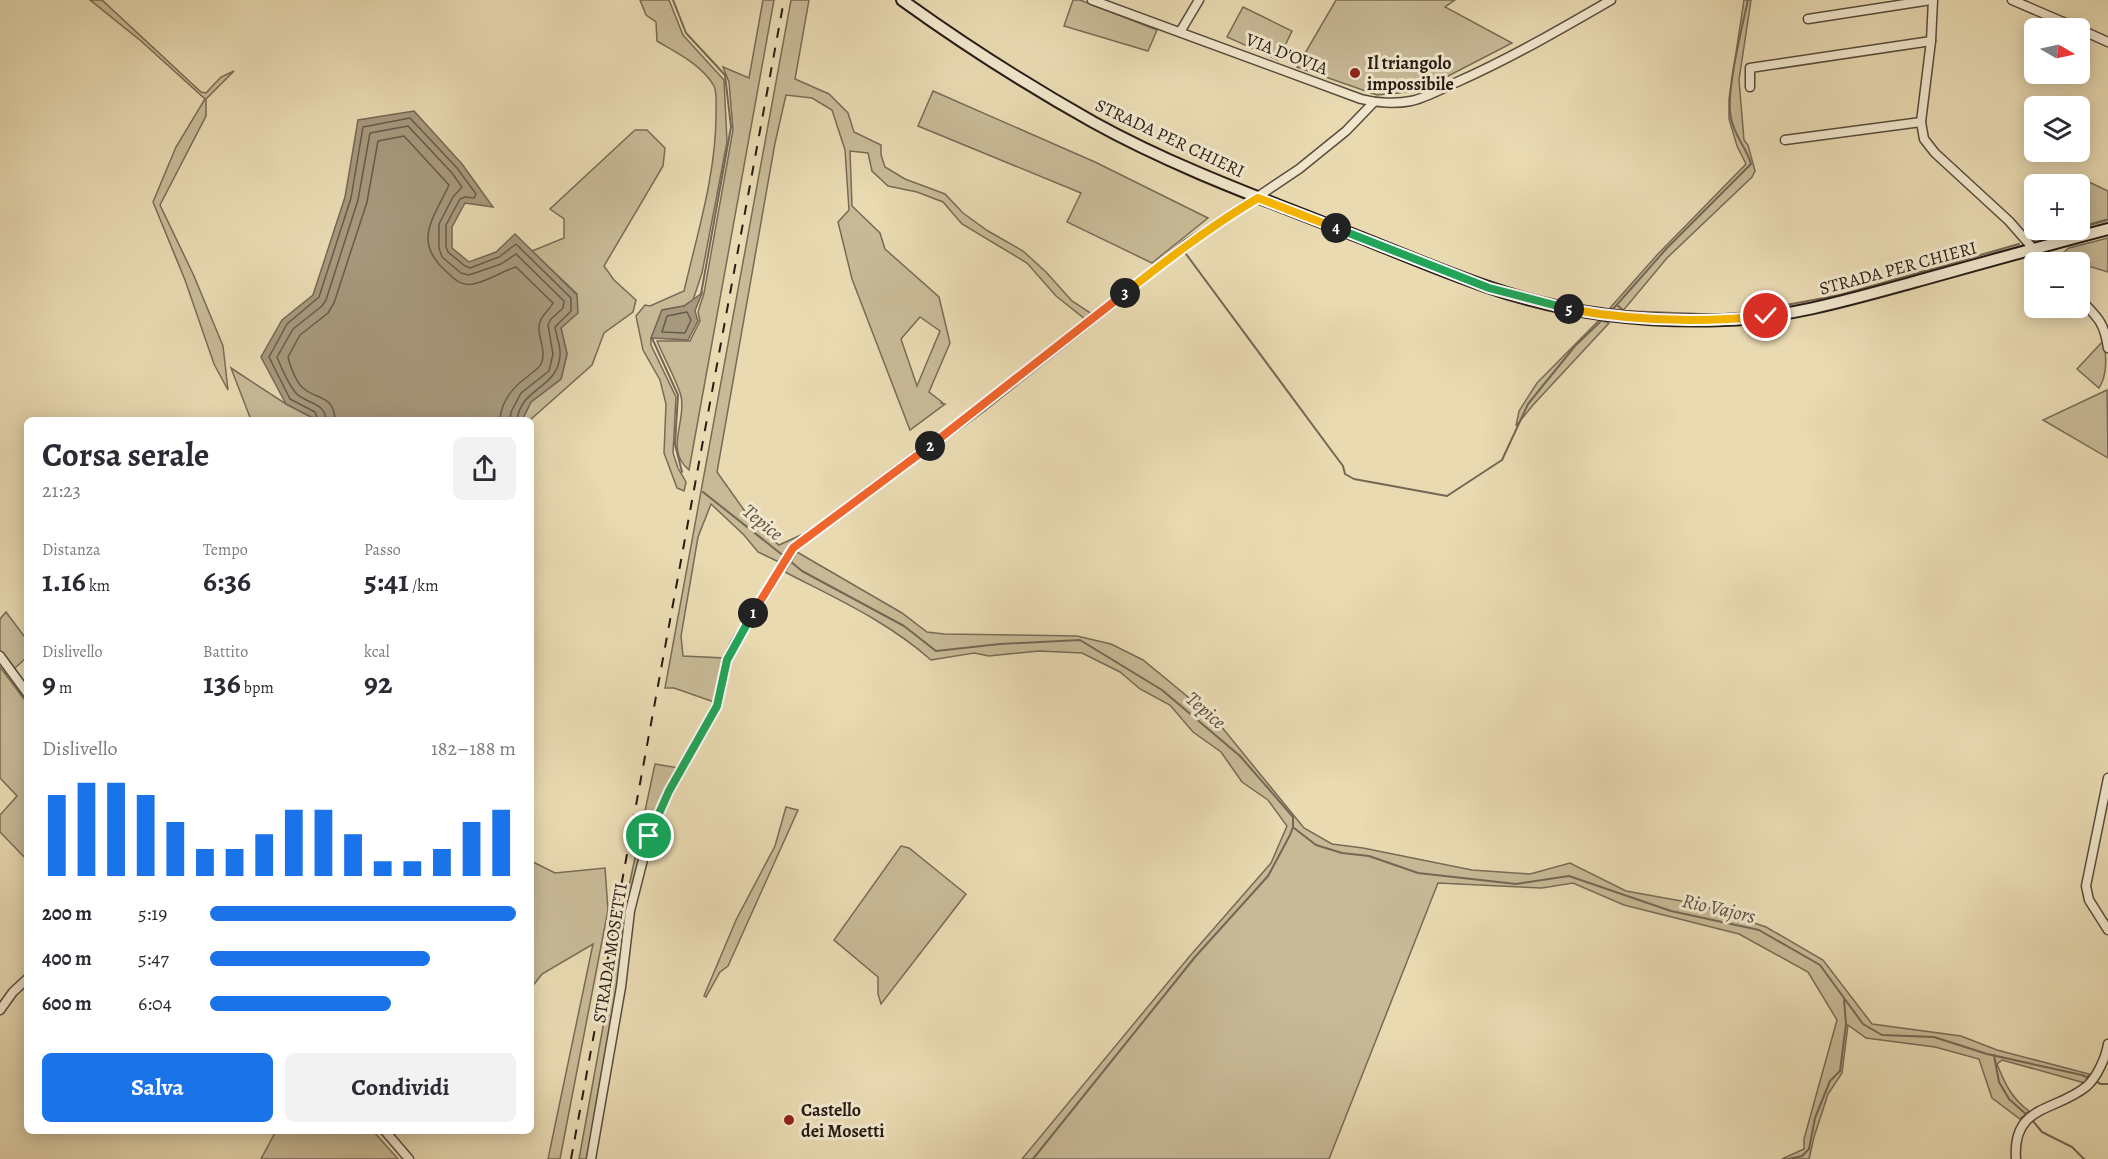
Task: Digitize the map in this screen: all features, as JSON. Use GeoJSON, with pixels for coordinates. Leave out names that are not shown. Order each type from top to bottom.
{"type":"FeatureCollection","features":[{"type":"Feature","properties":{"kind":"main road","name":"STRADA PER CHIERI"},"geometry":{"type":"LineString","coordinates":[[902,0],[957,38],[1094,123],[1158,155],[1258,198],[1489,288],[1550,305],[1597,314],[1645,319],[1725,320],[1809,309],[2108,229]]}},
{"type":"Feature","properties":{"kind":"street","name":"VIA D'OVIA"},"geometry":{"type":"LineString","coordinates":[[1092,0],[1374,102],[1411,101],[1442,89],[1544,39],[1611,0]]}},
{"type":"Feature","properties":{"kind":"street"},"geometry":{"type":"LineString","coordinates":[[1180,32],[1199,0]]}},
{"type":"Feature","properties":{"kind":"street"},"geometry":{"type":"LineString","coordinates":[[1808,19],[1932,0],[1931,41],[1921,122],[1924,139],[1935,153],[2009,221],[2035,252]]}},
{"type":"Feature","properties":{"kind":"street"},"geometry":{"type":"LineString","coordinates":[[2012,0],[2053,18]]}},
{"type":"Feature","properties":{"kind":"street"},"geometry":{"type":"LineString","coordinates":[[2090,34],[2108,42]]}},
{"type":"Feature","properties":{"kind":"street"},"geometry":{"type":"LineString","coordinates":[[1750,87],[1749,68],[1931,41]]}},
{"type":"Feature","properties":{"kind":"street","name":"STRADA MOSETTI"},"geometry":{"type":"LineString","coordinates":[[591,1159],[621,987],[630,911],[649,836],[669,791],[717,706],[727,660],[736,642],[793,548],[983,406],[1187,244],[1299,169],[1346,131],[1374,102]]}},
{"type":"Feature","properties":{"kind":"street"},"geometry":{"type":"LineString","coordinates":[[1785,140],[1921,122]]}},
{"type":"Feature","properties":{"kind":"street"},"geometry":{"type":"LineString","coordinates":[[2090,310],[2105,330],[2108,348]]}},
{"type":"Feature","properties":{"kind":"street"},"geometry":{"type":"LineString","coordinates":[[0,656],[24,689]]}},
{"type":"Feature","properties":{"kind":"street"},"geometry":{"type":"LineString","coordinates":[[2108,778],[2086,886],[2089,900],[2108,930]]}},
{"type":"Feature","properties":{"kind":"street"},"geometry":{"type":"LineString","coordinates":[[0,1010],[24,982]]}},
{"type":"Feature","properties":{"kind":"street"},"geometry":{"type":"LineString","coordinates":[[2016,1159],[2017,1136],[2026,1120],[2034,1113],[2090,1084],[2107,1052],[2108,1044]]}},
{"type":"Feature","properties":{"kind":"street"},"geometry":{"type":"LineString","coordinates":[[387,1134],[409,1159]]}},
{"type":"Feature","properties":{"kind":"shaded area"},"geometry":{"type":"Polygon","coordinates":[[[90,0],[102,0],[201,92],[206,93],[221,77],[234,71],[206,99],[206,116],[160,205],[194,276],[223,346],[228,390],[214,364],[185,280],[153,202],[176,147],[205,99],[141,41],[90,0]]]}},
{"type":"Feature","properties":{"kind":"shaded area"},"geometry":{"type":"Polygon","coordinates":[[[640,0],[669,0],[683,35],[724,80],[727,142],[702,273],[693,300],[684,306],[662,310],[651,339],[651,345],[676,397],[673,453],[686,482],[684,491],[677,488],[664,453],[666,404],[660,380],[643,350],[636,316],[645,305],[650,306],[684,291],[710,178],[716,95],[714,86],[703,72],[657,41],[656,22],[646,15],[640,0]]]}},
{"type":"Feature","properties":{"kind":"shaded area"},"geometry":{"type":"Polygon","coordinates":[[[763,0],[774,0],[689,470],[682,462],[677,444],[682,406],[681,396],[657,341],[690,341],[700,321],[698,312],[704,293],[733,130],[729,82],[723,67],[749,78],[763,0]]]}},
{"type":"Feature","properties":{"kind":"shaded area"},"geometry":{"type":"Polygon","coordinates":[[[791,0],[809,0],[795,79],[829,94],[848,113],[854,132],[881,145],[885,167],[905,179],[945,194],[963,213],[988,231],[1023,251],[1072,301],[1092,314],[1085,319],[1056,296],[1027,263],[962,224],[943,202],[917,192],[888,186],[872,171],[868,153],[850,151],[852,206],[880,233],[885,249],[939,297],[950,343],[929,392],[945,404],[910,430],[852,279],[838,222],[849,210],[845,150],[832,110],[812,98],[786,95],[775,143],[717,472],[754,524],[779,545],[801,535],[779,562],[758,552],[744,535],[711,504],[698,537],[681,636],[683,656],[725,658],[714,702],[674,688],[665,688],[791,0]],[[920,317],[901,339],[917,386],[940,331],[920,317]]]}},
{"type":"Feature","properties":{"kind":"shaded area"},"geometry":{"type":"Polygon","coordinates":[[[1073,0],[1080,0],[1157,30],[1148,51],[1064,26],[1073,0]]]}},
{"type":"Feature","properties":{"kind":"shaded area"},"geometry":{"type":"Polygon","coordinates":[[[1336,0],[1455,0],[1445,7],[1512,43],[1425,88],[1377,95],[1297,67],[1336,0]]]}},
{"type":"Feature","properties":{"kind":"shaded area"},"geometry":{"type":"Polygon","coordinates":[[[1744,0],[1751,0],[1739,80],[1744,140],[1748,145],[1755,171],[1752,177],[1667,258],[1622,312],[1610,308],[1657,255],[1746,164],[1737,146],[1729,119],[1729,99],[1744,0]]]}},
{"type":"Feature","properties":{"kind":"shaded area"},"geometry":{"type":"Polygon","coordinates":[[[1243,7],[1292,31],[1278,60],[1227,37],[1243,7]]]}},
{"type":"Feature","properties":{"kind":"shaded area"},"geometry":{"type":"Polygon","coordinates":[[[933,91],[1095,162],[1208,218],[1152,263],[1067,222],[1081,193],[918,126],[933,91]]]}},
{"type":"Feature","properties":{"kind":"shaded area"},"geometry":{"type":"Polygon","coordinates":[[[635,130],[647,130],[665,148],[663,166],[604,266],[614,280],[636,300],[633,312],[604,333],[592,365],[533,417],[524,417],[531,402],[561,379],[567,354],[561,328],[577,294],[532,251],[564,238],[564,219],[550,209],[635,130]]]}},
{"type":"Feature","properties":{"kind":"shaded area"},"geometry":{"type":"Polygon","coordinates":[[[2090,182],[2108,191],[2108,219],[2090,224],[2090,182]]]}},
{"type":"Feature","properties":{"kind":"shaded area"},"geometry":{"type":"Polygon","coordinates":[[[2108,238],[2108,272],[2090,267],[2090,252],[2064,252],[2069,248],[2108,238]]]}},
{"type":"Feature","properties":{"kind":"shaded area"},"geometry":{"type":"Polygon","coordinates":[[[1599,320],[1609,323],[1516,426],[1519,411],[1537,383],[1599,320]]]}},
{"type":"Feature","properties":{"kind":"shaded area"},"geometry":{"type":"Polygon","coordinates":[[[2104,340],[2105,371],[2099,388],[2077,369],[2104,340]]]}},
{"type":"Feature","properties":{"kind":"shaded area"},"geometry":{"type":"Polygon","coordinates":[[[231,368],[286,404],[311,417],[250,417],[231,368]]]}},
{"type":"Feature","properties":{"kind":"shaded area"},"geometry":{"type":"Polygon","coordinates":[[[2107,390],[2108,458],[2043,420],[2107,390]]]}},
{"type":"Feature","properties":{"kind":"shaded area"},"geometry":{"type":"Polygon","coordinates":[[[797,552],[902,613],[927,632],[1077,636],[1111,644],[1143,660],[1216,720],[1304,828],[1332,844],[1472,870],[1530,874],[1570,863],[1626,891],[1698,904],[1766,927],[1823,960],[1872,1024],[1961,1036],[1997,1050],[2089,1074],[2085,1083],[2002,1060],[1997,1064],[2006,1084],[2018,1101],[2029,1111],[2020,1119],[1992,1098],[1979,1059],[1935,1047],[1866,1038],[1848,1025],[1842,1073],[1828,1094],[1809,1159],[1782,1159],[1804,1149],[1804,1139],[1837,1020],[1808,972],[1739,934],[1624,905],[1573,883],[1542,888],[1438,883],[1329,1159],[1022,1159],[1189,957],[1271,863],[1287,826],[1268,800],[1242,782],[1221,752],[1193,732],[1170,705],[1140,689],[1120,672],[1082,653],[1039,651],[989,656],[974,653],[931,660],[879,622],[785,572],[797,552]]]}},
{"type":"Feature","properties":{"kind":"shaded area"},"geometry":{"type":"Polygon","coordinates":[[[6,612],[24,636],[24,660],[14,669],[0,651],[0,619],[6,612]]]}},
{"type":"Feature","properties":{"kind":"shaded area"},"geometry":{"type":"Polygon","coordinates":[[[0,667],[24,699],[24,857],[0,832],[0,815],[17,796],[0,778],[0,667]]]}},
{"type":"Feature","properties":{"kind":"shaded area"},"geometry":{"type":"Polygon","coordinates":[[[655,764],[679,768],[634,884],[589,1159],[579,1159],[626,900],[655,764]]]}},
{"type":"Feature","properties":{"kind":"shaded area"},"geometry":{"type":"Polygon","coordinates":[[[786,807],[798,810],[728,966],[720,972],[706,997],[704,996],[736,920],[775,846],[786,807]]]}},
{"type":"Feature","properties":{"kind":"shaded area"},"geometry":{"type":"Polygon","coordinates":[[[901,846],[909,848],[966,894],[881,1004],[878,994],[878,977],[834,940],[901,846]]]}},
{"type":"Feature","properties":{"kind":"shaded area"},"geometry":{"type":"Polygon","coordinates":[[[534,862],[555,873],[605,868],[608,910],[560,1159],[548,1159],[593,944],[542,974],[534,984],[534,862]]]}},
{"type":"Feature","properties":{"kind":"shaded area"},"geometry":{"type":"Polygon","coordinates":[[[274,1134],[376,1134],[398,1159],[261,1159],[274,1134]]]}},
{"type":"Feature","properties":{"kind":"water"},"geometry":{"type":"Polygon","coordinates":[[[414,111],[462,164],[493,207],[465,203],[452,227],[452,248],[469,262],[496,252],[515,234],[577,295],[578,313],[561,328],[567,354],[561,379],[531,402],[524,417],[311,417],[286,404],[261,357],[282,320],[313,295],[345,197],[358,120],[414,111]]]}},
{"type":"Feature","properties":{"kind":"water"},"geometry":{"type":"Polygon","coordinates":[[[702,293],[695,311],[698,321],[688,340],[651,338],[662,310],[684,306],[702,293]]]}},
{"type":"Feature","properties":{"kind":"waterway","name":"Tepice"},"geometry":{"type":"LineString","coordinates":[[673,0],[686,33],[725,75],[731,127],[701,294]]}},
{"type":"Feature","properties":{"kind":"waterway"},"geometry":{"type":"LineString","coordinates":[[1613,309],[1667,248],[1751,164],[1733,125],[1730,107],[1735,60],[1748,0]]}},
{"type":"Feature","properties":{"kind":"waterway"},"geometry":{"type":"LineString","coordinates":[[2090,225],[2108,220]]}},
{"type":"Feature","properties":{"kind":"waterway"},"geometry":{"type":"LineString","coordinates":[[1617,305],[1624,311],[1726,315],[1840,295],[2019,244]]}},
{"type":"Feature","properties":{"kind":"waterway"},"geometry":{"type":"LineString","coordinates":[[1186,254],[1343,466],[1345,474],[1354,479],[1447,496],[1502,460],[1528,404],[1575,346],[1601,321]]}},
{"type":"Feature","properties":{"kind":"waterway","name":"Tepice"},"geometry":{"type":"LineString","coordinates":[[652,338],[678,395],[675,444],[682,472]]}},
{"type":"Feature","properties":{"kind":"waterway","name":"Tepice"},"geometry":{"type":"LineString","coordinates":[[703,492],[785,557]]}},
{"type":"Feature","properties":{"kind":"waterway","name":"Tepice"},"geometry":{"type":"LineString","coordinates":[[790,561],[802,571],[904,626],[936,651],[1000,644],[1080,640],[1162,690],[1240,756],[1293,817],[1290,835],[1268,876],[1195,957],[1033,1159]]}},
{"type":"Feature","properties":{"kind":"waterway","name":"Rio Vajors"},"geometry":{"type":"LineString","coordinates":[[1294,828],[1316,845],[1342,853],[1369,856],[1418,873],[1516,884],[1569,876],[1671,911],[1759,930],[1820,965],[1863,1024],[1882,1035],[1934,1037],[1987,1054],[2082,1075],[2101,1084],[2108,1084]]}},
{"type":"Feature","properties":{"kind":"waterway"},"geometry":{"type":"LineString","coordinates":[[1789,1159],[1802,1156],[1809,1149],[1815,1118],[1830,1081],[1840,1071],[1846,1024],[1844,1000]]}},
{"type":"Feature","properties":{"kind":"waterway"},"geometry":{"type":"LineString","coordinates":[[1994,1055],[1999,1082],[2009,1099],[2028,1116]]}},
{"type":"Feature","properties":{"kind":"waterway"},"geometry":{"type":"LineString","coordinates":[[2032,1120],[2042,1132],[2072,1147],[2084,1159]]}},
{"type":"Feature","properties":{"kind":"railway"},"geometry":{"type":"LineString","coordinates":[[571,1159],[784,0]]}},
{"type":"Feature","properties":{"kind":"place","name":"Il triangolo impossibile"},"geometry":{"type":"Point","coordinates":[1355,73]}},
{"type":"Feature","properties":{"kind":"place","name":"Castello dei Mosetti"},"geometry":{"type":"Point","coordinates":[789,1120]}},
{"type":"Feature","properties":{"kind":"route"},"geometry":{"type":"LineString","coordinates":[[649,836],[669,791],[717,706],[727,660],[793,548],[938,441],[1187,244],[1258,198],[1489,288],[1550,305],[1597,314],[1645,319],[1725,320],[1766,316]]}}]}
